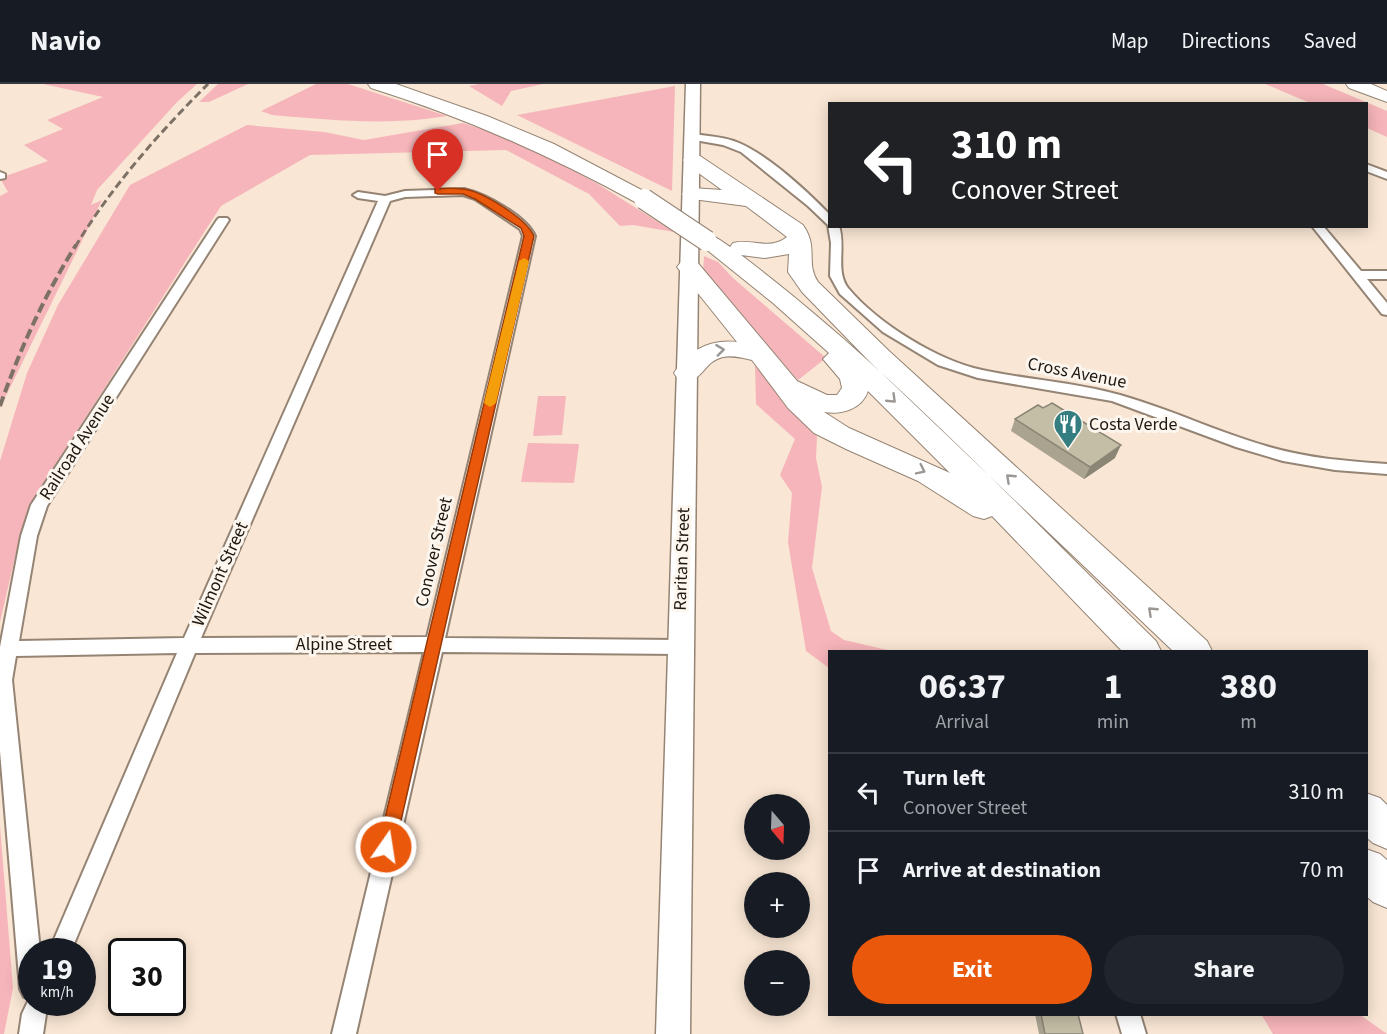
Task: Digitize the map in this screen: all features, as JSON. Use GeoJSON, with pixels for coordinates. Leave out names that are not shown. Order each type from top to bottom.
{"type":"FeatureCollection","features":[{"type":"Feature","properties":{"kind":"highway"},"geometry":{"type":"LineString","coordinates":[[378,84],[457,106]]}},
{"type":"Feature","properties":{"kind":"highway"},"geometry":{"type":"LineString","coordinates":[[406,84],[515,128],[583,166],[647,195],[708,234],[804,316],[959,464],[1051,560],[1143,650]]}},
{"type":"Feature","properties":{"kind":"highway"},"geometry":{"type":"LineString","coordinates":[[1354,84],[1387,97]]}},
{"type":"Feature","properties":{"kind":"highway"},"geometry":{"type":"LineString","coordinates":[[692,178],[733,187],[795,230],[799,237],[802,277],[862,340],[1194,650]]}},
{"type":"Feature","properties":{"kind":"highway"},"geometry":{"type":"LineString","coordinates":[[692,178],[731,196],[753,202]]}},
{"type":"Feature","properties":{"kind":"highway"},"geometry":{"type":"LineString","coordinates":[[708,234],[741,248],[862,340]]}},
{"type":"Feature","properties":{"kind":"highway"},"geometry":{"type":"LineString","coordinates":[[741,248],[778,251],[790,247],[799,237]]}},
{"type":"Feature","properties":{"kind":"highway"},"geometry":{"type":"LineString","coordinates":[[690,267],[786,385],[802,410],[840,435],[914,466],[951,486],[1051,560]]}},
{"type":"Feature","properties":{"kind":"highway"},"geometry":{"type":"LineString","coordinates":[[786,385],[810,398],[832,405],[845,403],[854,396],[856,391],[850,374],[804,316]]}},
{"type":"Feature","properties":{"kind":"highway"},"geometry":{"type":"LineString","coordinates":[[687,373],[699,358],[714,350],[731,349],[761,354]]}},
{"type":"Feature","properties":{"kind":"highway"},"geometry":{"type":"LineString","coordinates":[[1368,813],[1387,830]]}},
{"type":"Feature","properties":{"kind":"highway"},"geometry":{"type":"LineString","coordinates":[[1368,870],[1387,888]]}},
{"type":"Feature","properties":{"kind":"street","name":"Raritan Street"},"geometry":{"type":"LineString","coordinates":[[673,1034],[693,86]]}},
{"type":"Feature","properties":{"kind":"street"},"geometry":{"type":"LineString","coordinates":[[693,137],[730,144],[742,149],[828,220]]}},
{"type":"Feature","properties":{"kind":"street"},"geometry":{"type":"LineString","coordinates":[[1368,168],[1387,176]]}},
{"type":"Feature","properties":{"kind":"street","name":"Conover Street"},"geometry":{"type":"LineString","coordinates":[[344,1034],[529,236],[525,227],[479,197],[464,192],[405,194],[385,199],[358,195]]}},
{"type":"Feature","properties":{"kind":"street","name":"Wilmont Street"},"geometry":{"type":"LineString","coordinates":[[66,938],[190,644],[385,199]]}},
{"type":"Feature","properties":{"kind":"street","name":"Railroad Avenue"},"geometry":{"type":"LineString","coordinates":[[27,938],[3,680],[29,536],[39,505],[223,220]]}},
{"type":"Feature","properties":{"kind":"street","name":"Cross Avenue"},"geometry":{"type":"LineString","coordinates":[[834,228],[837,240],[834,270],[836,280],[844,291],[857,304],[901,337],[950,365],[976,374],[1048,384],[1115,398],[1285,456],[1387,469]]}},
{"type":"Feature","properties":{"kind":"street"},"geometry":{"type":"LineString","coordinates":[[1319,228],[1387,311]]}},
{"type":"Feature","properties":{"kind":"street"},"geometry":{"type":"LineString","coordinates":[[1358,275],[1387,274]]}},
{"type":"Feature","properties":{"kind":"street","name":"Alpine Street"},"geometry":{"type":"LineString","coordinates":[[8,649],[190,644],[680,647]]}},
{"type":"Feature","properties":{"kind":"street"},"geometry":{"type":"LineString","coordinates":[[1129,1016],[1134,1034]]}},
{"type":"Feature","properties":{"kind":"shaded area"},"geometry":{"type":"Polygon","coordinates":[[[43,84],[197,84],[177,102],[97,190],[91,205],[102,200],[0,408],[0,196],[8,192],[0,178],[48,161],[24,145],[63,129],[47,120],[103,97],[43,84]]]}},
{"type":"Feature","properties":{"kind":"shaded area"},"geometry":{"type":"Polygon","coordinates":[[[218,84],[248,84],[209,102],[199,102],[218,84]]]}},
{"type":"Feature","properties":{"kind":"shaded area"},"geometry":{"type":"Polygon","coordinates":[[[316,84],[348,84],[447,116],[403,121],[360,121],[272,115],[261,111],[316,84]]]}},
{"type":"Feature","properties":{"kind":"shaded area"},"geometry":{"type":"Polygon","coordinates":[[[543,84],[511,91],[502,106],[469,86],[543,84]]]}},
{"type":"Feature","properties":{"kind":"shaded area"},"geometry":{"type":"Polygon","coordinates":[[[1265,84],[1323,84],[1366,102],[1308,102],[1265,84]]]}},
{"type":"Feature","properties":{"kind":"shaded area"},"geometry":{"type":"Polygon","coordinates":[[[675,86],[672,191],[517,115],[675,86]]]}},
{"type":"Feature","properties":{"kind":"shaded area"},"geometry":{"type":"Polygon","coordinates":[[[1368,103],[1387,111],[1387,137],[1368,128],[1368,103]]]}},
{"type":"Feature","properties":{"kind":"shaded area"},"geometry":{"type":"Polygon","coordinates":[[[463,123],[516,140],[598,184],[674,232],[633,225],[620,226],[589,194],[506,150],[310,155],[221,206],[34,498],[19,540],[0,622],[0,461],[27,373],[58,305],[130,185],[247,125],[324,132],[364,140],[463,123]]]}},
{"type":"Feature","properties":{"kind":"shaded area"},"geometry":{"type":"Polygon","coordinates":[[[704,256],[718,262],[733,278],[826,358],[798,380],[703,273],[704,256]]]}},
{"type":"Feature","properties":{"kind":"shaded area"},"geometry":{"type":"Polygon","coordinates":[[[755,365],[779,388],[778,393],[817,437],[816,458],[822,487],[812,568],[831,631],[844,640],[888,650],[828,650],[828,667],[806,651],[788,542],[792,493],[780,475],[795,439],[756,404],[755,365]]]}},
{"type":"Feature","properties":{"kind":"shaded area"},"geometry":{"type":"Polygon","coordinates":[[[538,396],[566,396],[562,435],[533,436],[538,396]]]}},
{"type":"Feature","properties":{"kind":"shaded area"},"geometry":{"type":"Polygon","coordinates":[[[528,443],[579,444],[574,483],[521,482],[528,443]]]}},
{"type":"Feature","properties":{"kind":"shaded area"},"geometry":{"type":"Polygon","coordinates":[[[0,826],[13,988],[4,1034],[0,1034],[0,826]]]}},
{"type":"Feature","properties":{"kind":"shaded area"},"geometry":{"type":"Polygon","coordinates":[[[1262,1016],[1362,1016],[1387,1034],[1273,1034],[1262,1016]]]}},
{"type":"Feature","properties":{"kind":"building"},"geometry":{"type":"Polygon","coordinates":[[[1052,403],[1121,445],[1090,467],[1015,419],[1038,405],[1043,408],[1052,403]]]}},
{"type":"Feature","properties":{"kind":"building"},"geometry":{"type":"Polygon","coordinates":[[[1041,1016],[1078,1016],[1083,1034],[1045,1034],[1041,1016]]]}},
{"type":"Feature","properties":{"kind":"railway"},"geometry":{"type":"LineString","coordinates":[[75,247],[104,203],[137,161],[208,84]]}},
{"type":"Feature","properties":{"kind":"railway"},"geometry":{"type":"LineString","coordinates":[[0,406],[34,323],[76,245]]}},
{"type":"Feature","properties":{"kind":"slow traffic"},"geometry":{"type":"LineString","coordinates":[[490,403],[524,261]]}},
{"type":"Feature","properties":{"kind":"place","name":"Costa Verde"},"geometry":{"type":"Point","coordinates":[1068,450]}},
{"type":"Feature","properties":{"kind":"route"},"geometry":{"type":"LineString","coordinates":[[386,847],[529,236],[525,227],[479,197],[464,192],[438,191]]}}]}
